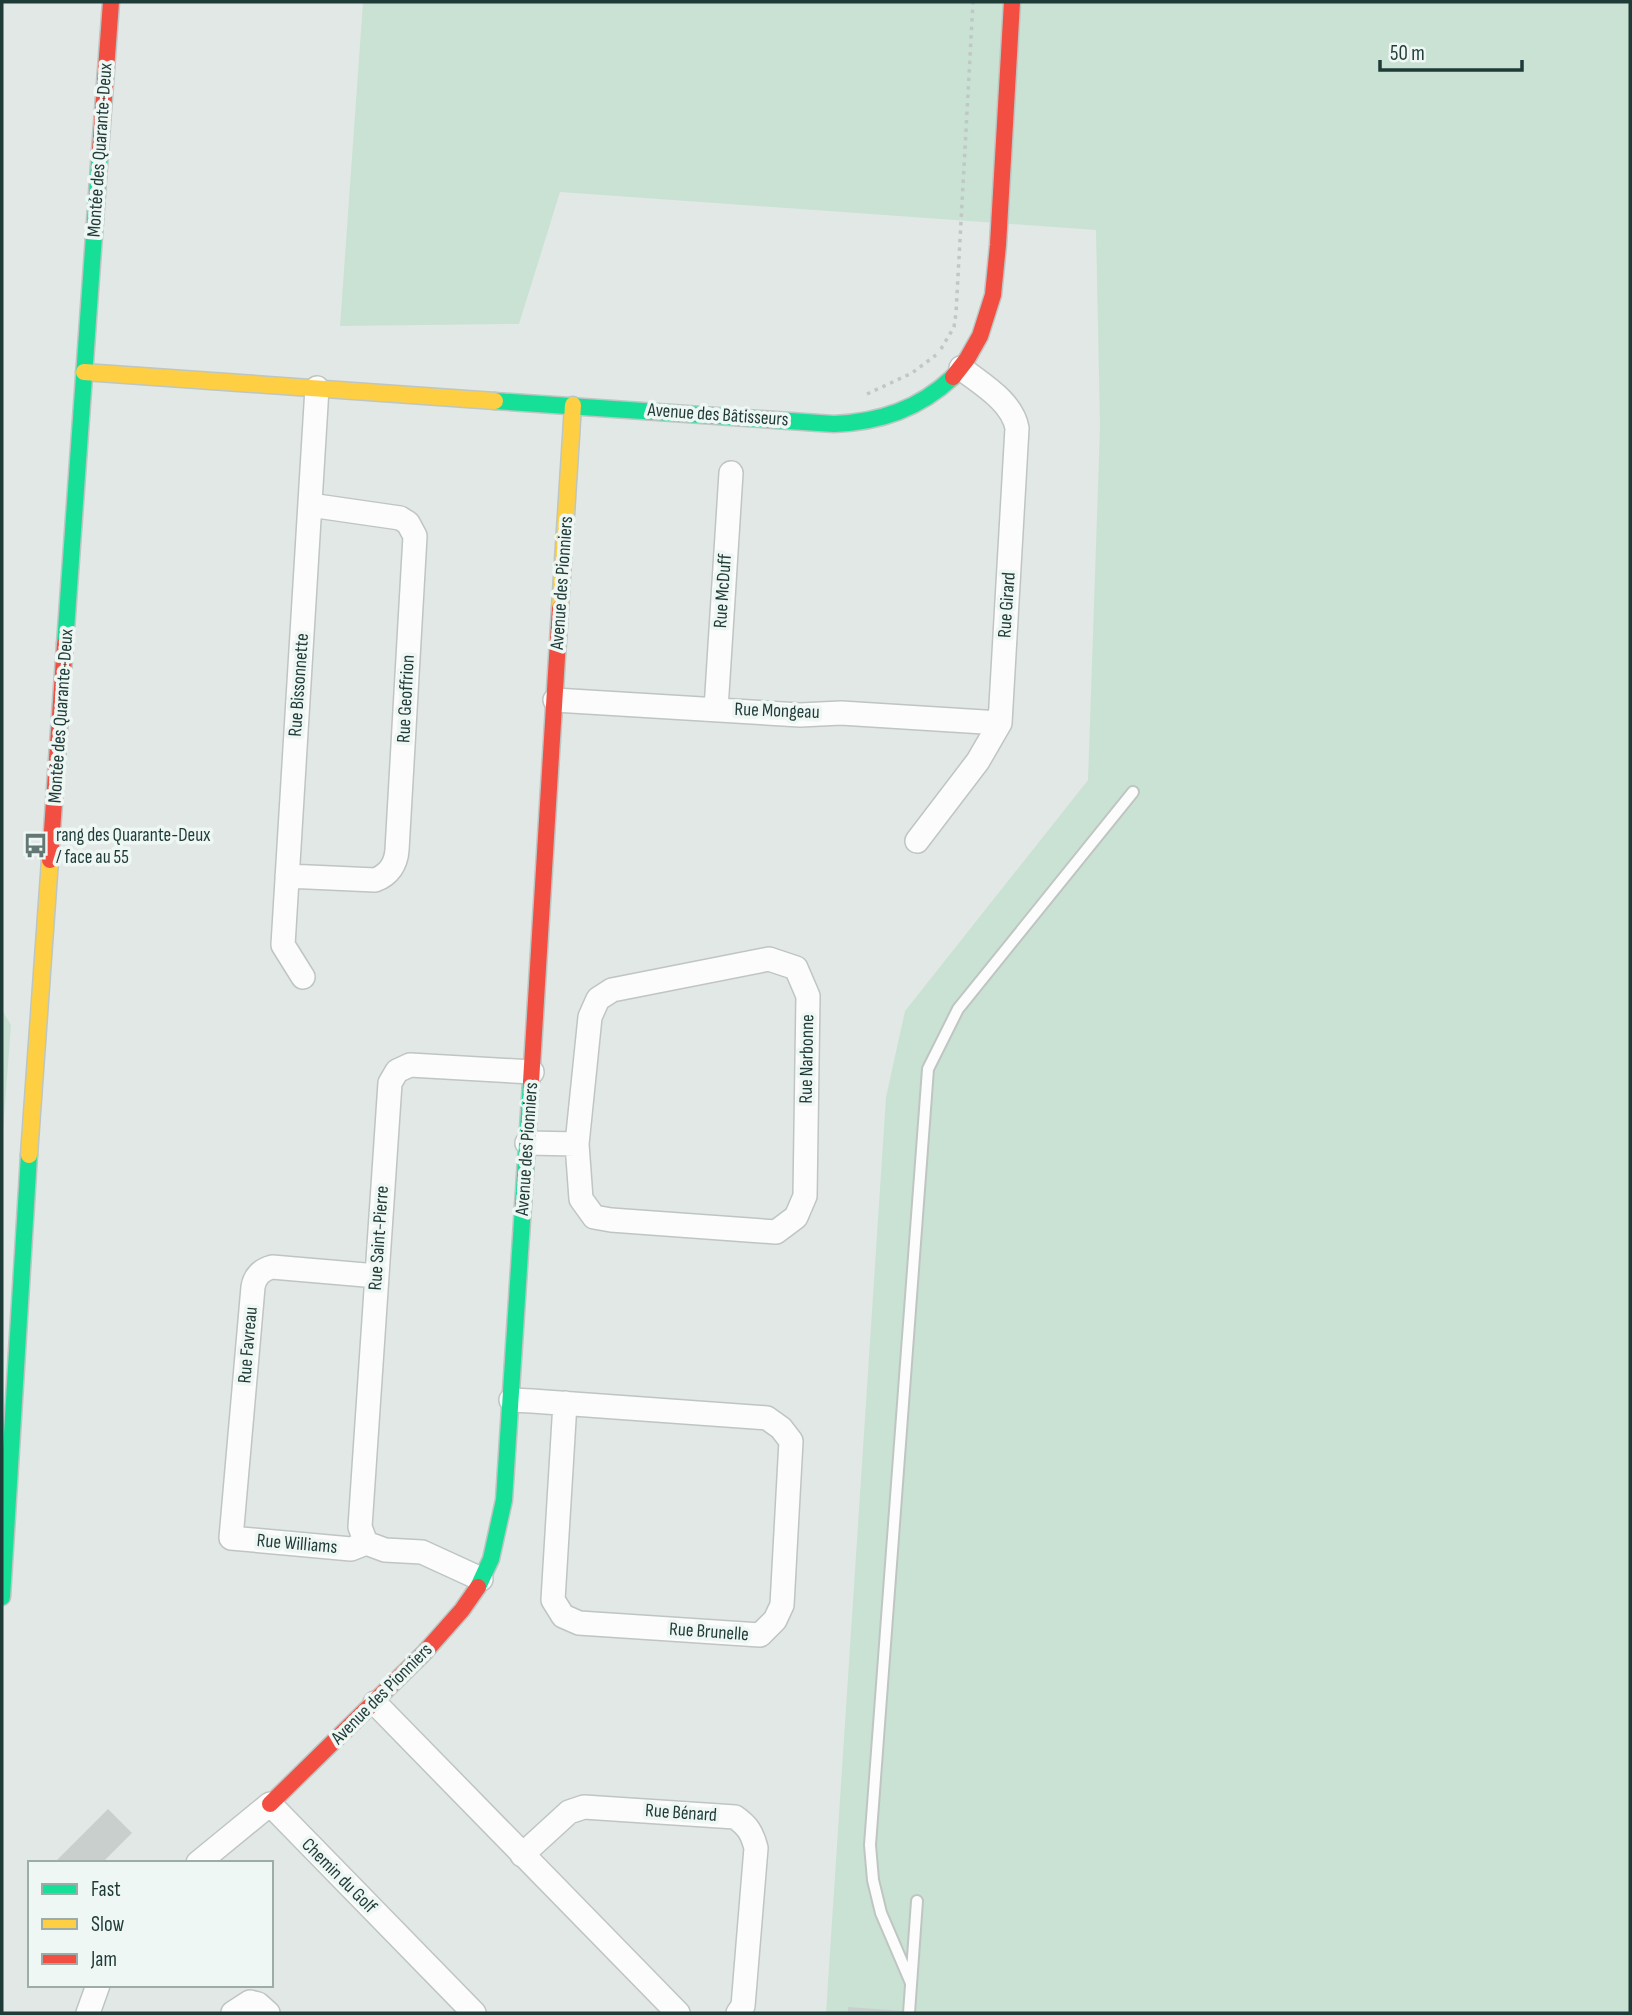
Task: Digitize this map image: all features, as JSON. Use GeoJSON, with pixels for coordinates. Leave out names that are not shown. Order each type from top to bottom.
{"type":"FeatureCollection","features":[{"type":"Feature","properties":{"kind":"street","name":"Montée des Quarante-Deux"},"geometry":{"type":"LineString","coordinates":[[2,1597],[23,1241],[111,2]]}},
{"type":"Feature","properties":{"kind":"street","name":"Avenue des Bâtisseurs"},"geometry":{"type":"LineString","coordinates":[[84,372],[834,424],[886,418],[910,409],[943,387],[961,368],[981,334],[992,296],[1012,2]]}},
{"type":"Feature","properties":{"kind":"street","name":"Rue Girard"},"geometry":{"type":"LineString","coordinates":[[917,841],[978,761],[1000,723],[1017,428],[1014,416],[1007,406],[961,368]]}},
{"type":"Feature","properties":{"kind":"street","name":"Rue Bissonnette"},"geometry":{"type":"LineString","coordinates":[[303,977],[283,945],[317,388]]}},
{"type":"Feature","properties":{"kind":"street","name":"Avenue des Pionniers"},"geometry":{"type":"LineString","coordinates":[[270,1804],[375,1703],[454,1621],[481,1579],[495,1544],[502,1516],[573,405]]}},
{"type":"Feature","properties":{"kind":"street","name":"Rue McDuff"},"geometry":{"type":"LineString","coordinates":[[716,709],[731,473]]}},
{"type":"Feature","properties":{"kind":"street","name":"Rue Geoffrion"},"geometry":{"type":"LineString","coordinates":[[287,876],[364,881],[380,878],[395,862],[398,837],[415,536],[408,523],[395,516],[310,505]]}},
{"type":"Feature","properties":{"kind":"street","name":"Rue Mongeau"},"geometry":{"type":"LineString","coordinates":[[555,701],[800,715],[841,713],[1000,723]]}},
{"type":"Feature","properties":{"kind":"street","name":"Rue Narbonne"},"geometry":{"type":"LineString","coordinates":[[769,959],[796,968],[808,996],[805,1196],[796,1217],[776,1231],[594,1217],[581,1199],[577,1144],[590,1017],[598,999],[612,990],[769,959]]}},
{"type":"Feature","properties":{"kind":"street","name":"Rue Saint-Pierre"},"geometry":{"type":"LineString","coordinates":[[366,1543],[360,1528],[390,1087],[394,1074],[401,1068],[415,1065],[532,1072]]}},
{"type":"Feature","properties":{"kind":"street"},"geometry":{"type":"LineString","coordinates":[[527,1143],[577,1144]]}},
{"type":"Feature","properties":{"kind":"street","name":"Rue Favreau"},"geometry":{"type":"LineString","coordinates":[[230,1538],[256,1278],[263,1270],[272,1267],[377,1276]]}},
{"type":"Feature","properties":{"kind":"street","name":"Rue Brunelle"},"geometry":{"type":"LineString","coordinates":[[511,1399],[766,1418],[781,1428],[791,1441],[782,1605],[775,1620],[760,1635],[579,1623],[563,1616],[553,1601],[565,1404]]}},
{"type":"Feature","properties":{"kind":"street","name":"Rue Williams"},"geometry":{"type":"LineString","coordinates":[[230,1538],[351,1549],[366,1543],[385,1550],[422,1552],[481,1579]]}},
{"type":"Feature","properties":{"kind":"street"},"geometry":{"type":"LineString","coordinates":[[375,1703],[678,2013]]}},
{"type":"Feature","properties":{"kind":"street"},"geometry":{"type":"LineString","coordinates":[[200,1861],[270,1804]]}},
{"type":"Feature","properties":{"kind":"street","name":"Chemin du Golf"},"geometry":{"type":"LineString","coordinates":[[270,1804],[474,2013]]}},
{"type":"Feature","properties":{"kind":"street","name":"Rue Bénard"},"geometry":{"type":"LineString","coordinates":[[522,1855],[569,1812],[584,1807],[735,1817],[746,1825],[752,1833],[756,1848],[743,2006],[738,2013]]}},
{"type":"Feature","properties":{"kind":"street"},"geometry":{"type":"LineString","coordinates":[[88,2013],[97,1987]]}},
{"type":"Feature","properties":{"kind":"street"},"geometry":{"type":"LineString","coordinates":[[233,2013],[250,2002],[258,2004],[268,2013]]}},
{"type":"Feature","properties":{"kind":"lane"},"geometry":{"type":"LineString","coordinates":[[911,1983],[881,1913],[873,1880],[870,1845],[928,1069],[958,1009],[1133,792]]}},
{"type":"Feature","properties":{"kind":"lane"},"geometry":{"type":"LineString","coordinates":[[909,2013],[917,1901]]}},
{"type":"Feature","properties":{"kind":"path"},"geometry":{"type":"LineString","coordinates":[[858,397],[897,381],[924,365],[936,355],[954,327],[974,2]]}},
{"type":"Feature","properties":{"kind":"green space"},"geometry":{"type":"Polygon","coordinates":[[[363,2],[1630,2],[1630,2013],[826,2013],[886,1097],[905,1011],[1088,780],[1100,427],[1096,230],[560,192],[519,324],[340,326],[363,2]]]}},
{"type":"Feature","properties":{"kind":"green space"},"geometry":{"type":"Polygon","coordinates":[[[2,1010],[11,1025],[2,1144],[2,1010]]]}},
{"type":"Feature","properties":{"kind":"building"},"geometry":{"type":"Polygon","coordinates":[[[108,1809],[132,1833],[104,1861],[56,1861],[108,1809]]]}},
{"type":"Feature","properties":{"kind":"building"},"geometry":{"type":"Polygon","coordinates":[[[848,2007],[903,2011],[903,2013],[848,2013],[848,2007]]]}},
{"type":"Feature","properties":{"kind":"traffic: fast"},"geometry":{"type":"LineString","coordinates":[[65,644],[100,151]]}},
{"type":"Feature","properties":{"kind":"traffic: fast"},"geometry":{"type":"LineString","coordinates":[[495,401],[834,424],[851,423],[898,412],[927,398],[953,377]]}},
{"type":"Feature","properties":{"kind":"traffic: fast"},"geometry":{"type":"LineString","coordinates":[[478,1587],[491,1559],[504,1500],[531,1082]]}},
{"type":"Feature","properties":{"kind":"traffic: fast"},"geometry":{"type":"LineString","coordinates":[[2,1597],[29,1155]]}},
{"type":"Feature","properties":{"kind":"traffic: slow"},"geometry":{"type":"LineString","coordinates":[[84,372],[495,401]]}},
{"type":"Feature","properties":{"kind":"traffic: slow"},"geometry":{"type":"LineString","coordinates":[[560,608],[573,405]]}},
{"type":"Feature","properties":{"kind":"traffic: slow"},"geometry":{"type":"LineString","coordinates":[[29,1155],[50,860]]}},
{"type":"Feature","properties":{"kind":"traffic: jam"},"geometry":{"type":"LineString","coordinates":[[100,151],[111,2]]}},
{"type":"Feature","properties":{"kind":"traffic: jam"},"geometry":{"type":"LineString","coordinates":[[953,377],[980,336],[993,295],[1012,2]]}},
{"type":"Feature","properties":{"kind":"traffic: jam"},"geometry":{"type":"LineString","coordinates":[[531,1082],[560,608]]}},
{"type":"Feature","properties":{"kind":"traffic: jam"},"geometry":{"type":"LineString","coordinates":[[50,860],[65,644]]}},
{"type":"Feature","properties":{"kind":"traffic: jam"},"geometry":{"type":"LineString","coordinates":[[270,1804],[424,1653],[462,1610],[478,1587]]}},
{"type":"Feature","properties":{"kind":"place","name":"rang des Quarante-Deux / face au 55"},"geometry":{"type":"Point","coordinates":[36,846]}}]}
